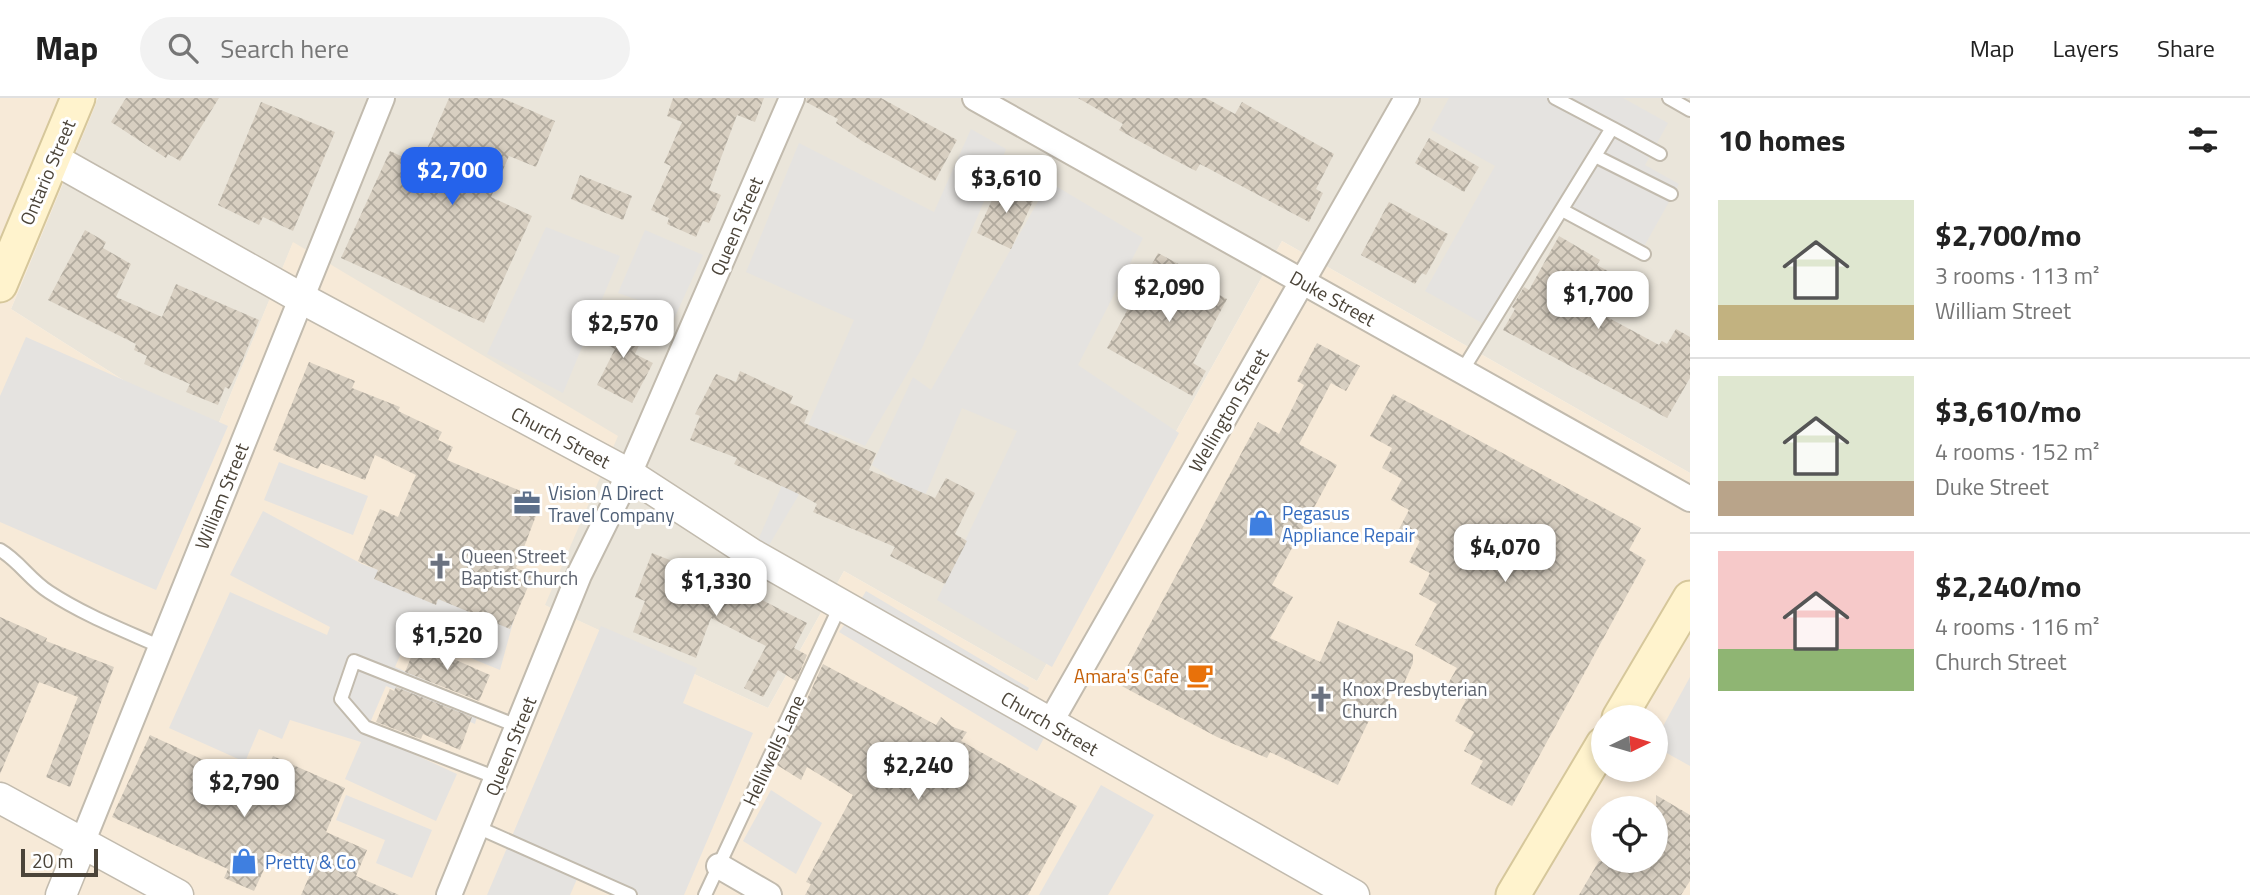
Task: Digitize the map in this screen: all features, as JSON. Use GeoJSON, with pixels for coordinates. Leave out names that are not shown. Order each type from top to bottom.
{"type":"FeatureCollection","features":[{"type":"Feature","properties":{"kind":"main road","name":"Ontario Street"},"geometry":{"type":"LineString","coordinates":[[0,285],[78,98]]}},
{"type":"Feature","properties":{"kind":"main road"},"geometry":{"type":"LineString","coordinates":[[1627,705],[1690,598]]}},
{"type":"Feature","properties":{"kind":"main road"},"geometry":{"type":"LineString","coordinates":[[1513,895],[1591,764]]}},
{"type":"Feature","properties":{"kind":"street","name":"William Street"},"geometry":{"type":"LineString","coordinates":[[61,895],[382,98]]}},
{"type":"Feature","properties":{"kind":"street","name":"Queen Street"},"geometry":{"type":"LineString","coordinates":[[449,895],[579,575],[629,474],[792,98]]}},
{"type":"Feature","properties":{"kind":"street","name":"Duke Street"},"geometry":{"type":"LineString","coordinates":[[975,98],[1690,499]]}},
{"type":"Feature","properties":{"kind":"street","name":"Wellington Street"},"geometry":{"type":"LineString","coordinates":[[1050,723],[1407,98]]}},
{"type":"Feature","properties":{"kind":"street","name":"Church Street"},"geometry":{"type":"LineString","coordinates":[[52,158],[301,299],[629,474],[752,554],[1354,895]]}},
{"type":"Feature","properties":{"kind":"street"},"geometry":{"type":"LineString","coordinates":[[0,798],[178,895]]}},
{"type":"Feature","properties":{"kind":"street"},"geometry":{"type":"LineString","coordinates":[[719,866],[769,895]]}},
{"type":"Feature","properties":{"kind":"lane"},"geometry":{"type":"LineString","coordinates":[[1555,98],[1660,154]]}},
{"type":"Feature","properties":{"kind":"lane"},"geometry":{"type":"LineString","coordinates":[[1669,98],[1690,110]]}},
{"type":"Feature","properties":{"kind":"lane"},"geometry":{"type":"LineString","coordinates":[[1462,371],[1612,128]]}},
{"type":"Feature","properties":{"kind":"lane"},"geometry":{"type":"LineString","coordinates":[[1595,156],[1671,194]]}},
{"type":"Feature","properties":{"kind":"lane"},"geometry":{"type":"LineString","coordinates":[[1562,210],[1644,254]]}},
{"type":"Feature","properties":{"kind":"lane"},"geometry":{"type":"LineString","coordinates":[[0,550],[14,558],[39,585],[66,603],[161,647]]}},
{"type":"Feature","properties":{"kind":"lane","name":"Helliwells Lane"},"geometry":{"type":"LineString","coordinates":[[705,895],[841,604]]}},
{"type":"Feature","properties":{"kind":"lane"},"geometry":{"type":"LineString","coordinates":[[496,778],[365,727],[341,699],[354,661],[517,726]]}},
{"type":"Feature","properties":{"kind":"lane"},"geometry":{"type":"LineString","coordinates":[[477,827],[630,895]]}},
{"type":"Feature","properties":{"kind":"shaded area"},"geometry":{"type":"Polygon","coordinates":[[[0,98],[91,98],[96,104],[11,309],[213,437],[293,242],[618,436],[545,605],[768,708],[844,571],[1037,681],[1282,241],[1690,473],[1690,895],[0,895],[0,98]]]}},
{"type":"Feature","properties":{"kind":"shaded area"},"geometry":{"type":"Polygon","coordinates":[[[98,98],[1690,98],[1690,473],[1282,241],[1037,681],[844,571],[768,708],[544,605],[293,243],[213,437],[11,309],[98,98]]]}},
{"type":"Feature","properties":{"kind":"shaded area"},"geometry":{"type":"Polygon","coordinates":[[[1449,98],[1623,98],[1668,123],[1645,165],[1679,184],[1637,259],[1555,213],[1491,328],[1425,291],[1495,166],[1431,130],[1449,98]]]}},
{"type":"Feature","properties":{"kind":"shaded area"},"geometry":{"type":"Polygon","coordinates":[[[971,129],[1006,149],[922,348],[865,446],[830,430],[798,496],[761,559],[752,554],[854,320],[746,272],[799,143],[934,212],[971,129]]]}},
{"type":"Feature","properties":{"kind":"shaded area"},"geometry":{"type":"Polygon","coordinates":[[[1049,182],[1143,238],[1078,365],[1179,433],[1052,667],[937,600],[1017,431],[962,408],[924,498],[872,465],[913,377],[931,390],[1049,182]]]}},
{"type":"Feature","properties":{"kind":"shaded area"},"geometry":{"type":"Polygon","coordinates":[[[546,227],[620,256],[563,393],[487,354],[546,227]]]}},
{"type":"Feature","properties":{"kind":"shaded area"},"geometry":{"type":"Polygon","coordinates":[[[645,230],[703,255],[664,341],[630,323],[638,300],[618,293],[645,230]]]}},
{"type":"Feature","properties":{"kind":"shaded area"},"geometry":{"type":"Polygon","coordinates":[[[26,337],[228,426],[156,590],[0,522],[0,396],[26,337]]]}},
{"type":"Feature","properties":{"kind":"shaded area"},"geometry":{"type":"Polygon","coordinates":[[[279,462],[368,496],[353,535],[264,500],[279,462]]]}},
{"type":"Feature","properties":{"kind":"shaded area"},"geometry":{"type":"Polygon","coordinates":[[[263,511],[362,564],[514,619],[500,670],[410,633],[395,667],[480,704],[475,724],[386,686],[366,732],[457,774],[436,821],[345,779],[361,742],[290,720],[282,739],[259,729],[245,762],[169,728],[230,592],[327,635],[330,627],[230,575],[263,511]]]}},
{"type":"Feature","properties":{"kind":"shaded area"},"geometry":{"type":"Polygon","coordinates":[[[866,591],[1029,688],[1024,700],[859,603],[866,591]]]}},
{"type":"Feature","properties":{"kind":"shaded area"},"geometry":{"type":"Polygon","coordinates":[[[845,624],[1045,736],[1037,751],[839,632],[845,624]]]}},
{"type":"Feature","properties":{"kind":"shaded area"},"geometry":{"type":"Polygon","coordinates":[[[601,626],[697,668],[683,703],[753,733],[684,895],[639,895],[581,870],[570,895],[487,895],[601,626]]]}},
{"type":"Feature","properties":{"kind":"shaded area"},"geometry":{"type":"Polygon","coordinates":[[[1690,677],[1690,766],[1668,754],[1668,717],[1690,677]]]}},
{"type":"Feature","properties":{"kind":"shaded area"},"geometry":{"type":"Polygon","coordinates":[[[1101,785],[1154,815],[1108,895],[1039,895],[1101,785]]]}},
{"type":"Feature","properties":{"kind":"shaded area"},"geometry":{"type":"Polygon","coordinates":[[[771,790],[822,823],[796,874],[743,841],[771,790]]]}},
{"type":"Feature","properties":{"kind":"shaded area"},"geometry":{"type":"Polygon","coordinates":[[[346,795],[432,830],[412,878],[376,863],[385,840],[336,820],[346,795]]]}},
{"type":"Feature","properties":{"kind":"building"},"geometry":{"type":"Polygon","coordinates":[[[126,98],[219,98],[180,161],[168,154],[166,158],[111,122],[126,98]]]}},
{"type":"Feature","properties":{"kind":"building"},"geometry":{"type":"Polygon","coordinates":[[[449,98],[502,98],[555,121],[536,167],[509,156],[491,197],[532,216],[484,323],[341,258],[390,151],[420,165],[449,98]]]}},
{"type":"Feature","properties":{"kind":"building"},"geometry":{"type":"Polygon","coordinates":[[[673,98],[764,98],[755,122],[737,115],[709,190],[721,195],[709,223],[703,221],[696,237],[667,224],[669,218],[651,210],[671,166],[664,163],[682,122],[667,116],[673,98]]]}},
{"type":"Feature","properties":{"kind":"building"},"geometry":{"type":"Polygon","coordinates":[[[807,98],[881,98],[957,140],[935,181],[862,141],[836,123],[838,119],[806,102],[807,98]]]}},
{"type":"Feature","properties":{"kind":"building"},"geometry":{"type":"Polygon","coordinates":[[[1078,98],[1206,98],[1235,114],[1242,102],[1334,154],[1316,189],[1323,193],[1309,222],[1200,164],[1196,171],[1163,154],[1119,130],[1123,124],[1078,98]]]}},
{"type":"Feature","properties":{"kind":"building"},"geometry":{"type":"Polygon","coordinates":[[[261,102],[335,132],[293,231],[263,217],[259,225],[218,205],[261,102]]]}},
{"type":"Feature","properties":{"kind":"building"},"geometry":{"type":"Polygon","coordinates":[[[1429,138],[1479,167],[1464,192],[1415,163],[1429,138]]]}},
{"type":"Feature","properties":{"kind":"building"},"geometry":{"type":"Polygon","coordinates":[[[580,175],[632,196],[623,220],[571,199],[580,175]]]}},
{"type":"Feature","properties":{"kind":"building"},"geometry":{"type":"Polygon","coordinates":[[[1001,180],[1034,199],[1011,249],[977,233],[1001,180]]]}},
{"type":"Feature","properties":{"kind":"building"},"geometry":{"type":"Polygon","coordinates":[[[1389,202],[1448,234],[1426,275],[1422,273],[1415,284],[1361,255],[1389,202]]]}},
{"type":"Feature","properties":{"kind":"building"},"geometry":{"type":"Polygon","coordinates":[[[85,230],[106,242],[103,248],[131,264],[116,297],[162,317],[176,284],[259,320],[238,371],[229,389],[225,387],[218,405],[186,392],[190,384],[144,364],[147,356],[134,350],[136,344],[48,300],[85,230]]]}},
{"type":"Feature","properties":{"kind":"building"},"geometry":{"type":"Polygon","coordinates":[[[1559,236],[1600,260],[1597,265],[1629,283],[1609,318],[1659,345],[1662,341],[1667,344],[1676,329],[1690,337],[1690,378],[1667,418],[1503,330],[1515,309],[1512,307],[1524,287],[1529,290],[1559,236]]]}},
{"type":"Feature","properties":{"kind":"building"},"geometry":{"type":"Polygon","coordinates":[[[1158,253],[1199,275],[1195,282],[1227,299],[1193,363],[1206,371],[1192,396],[1107,348],[1158,253]]]}},
{"type":"Feature","properties":{"kind":"building"},"geometry":{"type":"Polygon","coordinates":[[[613,310],[630,321],[625,331],[641,341],[635,354],[653,363],[632,403],[597,385],[615,349],[597,340],[613,310]]]}},
{"type":"Feature","properties":{"kind":"building"},"geometry":{"type":"Polygon","coordinates":[[[1317,343],[1360,366],[1346,391],[1331,383],[1299,444],[1337,465],[1272,585],[1293,597],[1270,638],[1320,662],[1338,621],[1413,654],[1413,663],[1402,688],[1395,686],[1382,714],[1374,710],[1338,785],[1270,752],[1267,758],[1217,737],[1118,684],[1258,422],[1279,434],[1304,385],[1297,381],[1317,343]]]}},
{"type":"Feature","properties":{"kind":"building"},"geometry":{"type":"Polygon","coordinates":[[[309,362],[355,381],[352,388],[400,407],[398,411],[442,432],[438,440],[453,447],[447,460],[542,500],[516,568],[533,575],[510,629],[438,599],[436,605],[374,579],[378,570],[358,561],[380,509],[398,517],[416,475],[375,455],[365,480],[321,463],[318,469],[273,450],[309,362]]]}},
{"type":"Feature","properties":{"kind":"building"},"geometry":{"type":"Polygon","coordinates":[[[740,371],[793,396],[790,403],[809,411],[804,423],[876,453],[869,470],[935,498],[946,478],[975,493],[955,534],[967,541],[945,584],[890,556],[895,547],[813,512],[817,504],[734,464],[737,458],[690,440],[700,416],[695,414],[716,374],[736,382],[740,371]]]}},
{"type":"Feature","properties":{"kind":"building"},"geometry":{"type":"Polygon","coordinates":[[[1393,394],[1641,528],[1629,550],[1646,560],[1512,806],[1471,784],[1483,761],[1464,751],[1474,732],[1455,721],[1466,700],[1445,689],[1457,668],[1415,645],[1437,604],[1419,594],[1430,573],[1409,562],[1420,541],[1399,529],[1409,510],[1391,500],[1402,479],[1382,468],[1392,448],[1370,436],[1393,394]]]}},
{"type":"Feature","properties":{"kind":"building"},"geometry":{"type":"Polygon","coordinates":[[[652,553],[733,585],[807,623],[794,648],[807,655],[796,681],[778,670],[763,697],[744,688],[766,646],[711,618],[696,658],[633,632],[645,601],[635,597],[652,553]]]}},
{"type":"Feature","properties":{"kind":"building"},"geometry":{"type":"Polygon","coordinates":[[[0,617],[47,638],[46,641],[114,667],[70,787],[46,777],[78,697],[39,682],[0,774],[0,617]]]}},
{"type":"Feature","properties":{"kind":"building"},"geometry":{"type":"Polygon","coordinates":[[[417,643],[490,675],[479,701],[405,672],[417,643]]]}},
{"type":"Feature","properties":{"kind":"building"},"geometry":{"type":"Polygon","coordinates":[[[823,664],[936,725],[941,717],[953,727],[967,732],[961,741],[1077,806],[1028,895],[805,895],[811,884],[806,882],[853,795],[807,767],[801,780],[777,765],[823,664]]]}},
{"type":"Feature","properties":{"kind":"building"},"geometry":{"type":"Polygon","coordinates":[[[396,687],[472,717],[460,750],[423,734],[421,739],[376,722],[390,689],[394,691],[396,687]]]}},
{"type":"Feature","properties":{"kind":"building"},"geometry":{"type":"Polygon","coordinates":[[[150,735],[214,765],[212,769],[257,790],[273,756],[345,788],[326,832],[367,850],[356,876],[399,895],[301,895],[313,868],[273,850],[254,891],[224,878],[228,869],[112,817],[150,735]]]}},
{"type":"Feature","properties":{"kind":"building"},"geometry":{"type":"Polygon","coordinates":[[[1668,802],[1690,815],[1690,881],[1681,895],[1579,895],[1592,873],[1668,873],[1668,802]]]}},
{"type":"Feature","properties":{"kind":"place","name":"Vision A Direct Travel Company"},"geometry":{"type":"Point","coordinates":[527,503]}},
{"type":"Feature","properties":{"kind":"place","name":"Pegasus Appliance Repair"},"geometry":{"type":"Point","coordinates":[1261,523]}},
{"type":"Feature","properties":{"kind":"place","name":"Queen Street Baptist Church"},"geometry":{"type":"Point","coordinates":[440,566]}},
{"type":"Feature","properties":{"kind":"place","name":"Amara's Cafe"},"geometry":{"type":"Point","coordinates":[1200,675]}},
{"type":"Feature","properties":{"kind":"place","name":"Knox Presbyterian Church"},"geometry":{"type":"Point","coordinates":[1321,699]}},
{"type":"Feature","properties":{"kind":"place","name":"Pretty & Co"},"geometry":{"type":"Point","coordinates":[244,861]}}]}
